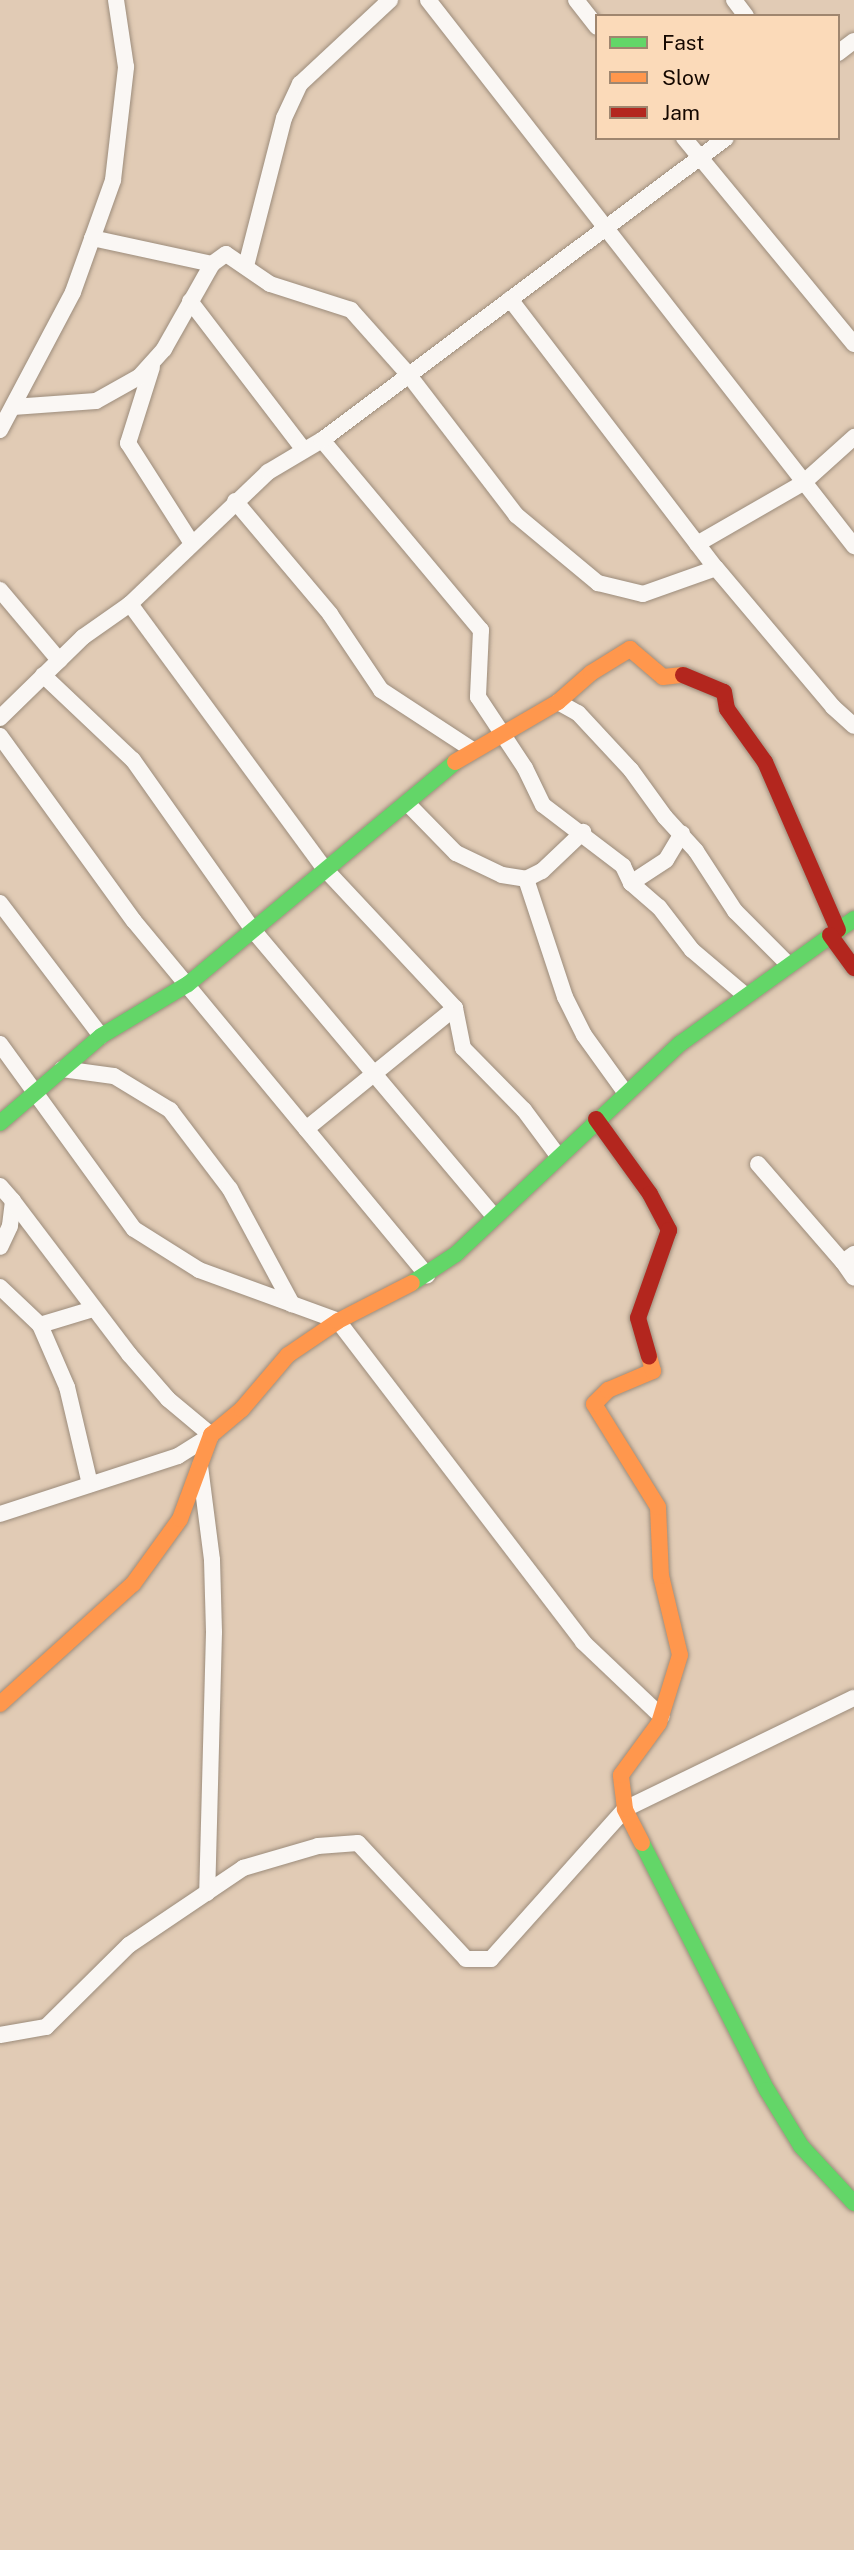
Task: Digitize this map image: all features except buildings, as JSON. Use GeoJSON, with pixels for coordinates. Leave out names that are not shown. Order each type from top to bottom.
{"type":"FeatureCollection","features":[{"type":"Feature","properties":{"kind":"street"},"geometry":{"type":"LineString","coordinates":[[0,430],[73,292],[113,180],[126,67],[116,0]]}},
{"type":"Feature","properties":{"kind":"street"},"geometry":{"type":"LineString","coordinates":[[246,265],[284,118],[300,83],[390,0]]}},
{"type":"Feature","properties":{"kind":"street"},"geometry":{"type":"LineString","coordinates":[[428,0],[854,546]]}},
{"type":"Feature","properties":{"kind":"street"},"geometry":{"type":"LineString","coordinates":[[576,0],[595,24]]}},
{"type":"Feature","properties":{"kind":"street"},"geometry":{"type":"LineString","coordinates":[[686,140],[854,344]]}},
{"type":"Feature","properties":{"kind":"street"},"geometry":{"type":"LineString","coordinates":[[0,718],[106,618],[130,604],[235,501],[608,228],[723,140]]}},
{"type":"Feature","properties":{"kind":"street"},"geometry":{"type":"LineString","coordinates":[[92,238],[212,264]]}},
{"type":"Feature","properties":{"kind":"street"},"geometry":{"type":"LineString","coordinates":[[191,542],[128,443],[153,364],[212,264],[226,254],[246,265],[270,284],[351,310],[408,374],[516,514],[597,583],[643,594],[716,568]]}},
{"type":"Feature","properties":{"kind":"street"},"geometry":{"type":"LineString","coordinates":[[510,299],[716,568],[833,707],[854,726]]}},
{"type":"Feature","properties":{"kind":"street"},"geometry":{"type":"LineString","coordinates":[[190,301],[303,449]]}},
{"type":"Feature","properties":{"kind":"street"},"geometry":{"type":"LineString","coordinates":[[13,407],[96,401],[119,390],[153,364]]}},
{"type":"Feature","properties":{"kind":"street"},"geometry":{"type":"LineString","coordinates":[[697,544],[803,483],[854,437]]}},
{"type":"Feature","properties":{"kind":"street"},"geometry":{"type":"LineString","coordinates":[[321,440],[481,630],[478,697],[525,768],[543,805],[583,832],[622,866],[631,883],[659,907],[692,950],[745,995]]}},
{"type":"Feature","properties":{"kind":"street"},"geometry":{"type":"LineString","coordinates":[[235,501],[330,614],[382,690],[471,749]]}},
{"type":"Feature","properties":{"kind":"street"},"geometry":{"type":"LineString","coordinates":[[0,590],[59,660]]}},
{"type":"Feature","properties":{"kind":"street"},"geometry":{"type":"LineString","coordinates":[[130,604],[324,868],[455,1007],[463,1048],[524,1111],[558,1156]]}},
{"type":"Feature","properties":{"kind":"street"},"geometry":{"type":"LineString","coordinates":[[3,1119],[101,1036],[188,984],[324,868],[408,804],[471,749],[558,702],[591,673],[630,649],[663,677],[683,675],[724,692],[727,709],[765,762],[834,932],[854,968]]}},
{"type":"Feature","properties":{"kind":"street"},"geometry":{"type":"LineString","coordinates":[[43,675],[132,760],[253,930],[372,1075],[495,1217]]}},
{"type":"Feature","properties":{"kind":"street"},"geometry":{"type":"LineString","coordinates":[[558,702],[578,713],[631,769],[682,833],[735,911],[788,964]]}},
{"type":"Feature","properties":{"kind":"street"},"geometry":{"type":"LineString","coordinates":[[0,736],[79,849],[427,1275]]}},
{"type":"Feature","properties":{"kind":"street"},"geometry":{"type":"LineString","coordinates":[[408,804],[456,853],[479,868],[526,879],[542,871],[583,832]]}},
{"type":"Feature","properties":{"kind":"street"},"geometry":{"type":"LineString","coordinates":[[631,883],[666,860],[682,833]]}},
{"type":"Feature","properties":{"kind":"street"},"geometry":{"type":"LineString","coordinates":[[526,879],[569,1007],[625,1092]]}},
{"type":"Feature","properties":{"kind":"street"},"geometry":{"type":"LineString","coordinates":[[0,903],[101,1036]]}},
{"type":"Feature","properties":{"kind":"street"},"geometry":{"type":"LineString","coordinates":[[0,1514],[178,1456],[211,1435],[242,1409],[288,1355],[338,1321],[427,1275],[495,1217],[625,1092],[745,995],[854,919]]}},
{"type":"Feature","properties":{"kind":"street"},"geometry":{"type":"LineString","coordinates":[[306,1129],[455,1007]]}},
{"type":"Feature","properties":{"kind":"street"},"geometry":{"type":"LineString","coordinates":[[0,1044],[134,1229],[199,1270],[338,1321],[583,1642],[661,1716]]}},
{"type":"Feature","properties":{"kind":"street"},"geometry":{"type":"LineString","coordinates":[[62,1069],[114,1076],[170,1110],[230,1189],[292,1304]]}},
{"type":"Feature","properties":{"kind":"street"},"geometry":{"type":"LineString","coordinates":[[596,1119],[650,1194],[668,1230],[638,1318],[653,1371],[608,1390],[594,1404],[658,1507],[660,1576],[680,1655],[661,1716],[621,1775],[625,1810],[767,2091],[801,2146],[854,2203]]}},
{"type":"Feature","properties":{"kind":"street"},"geometry":{"type":"LineString","coordinates":[[758,1164],[848,1258],[854,1278]]}},
{"type":"Feature","properties":{"kind":"street"},"geometry":{"type":"LineString","coordinates":[[0,1186],[93,1309],[168,1399],[211,1435]]}},
{"type":"Feature","properties":{"kind":"street"},"geometry":{"type":"LineString","coordinates":[[0,1247],[10,1226],[13,1201]]}},
{"type":"Feature","properties":{"kind":"street"},"geometry":{"type":"LineString","coordinates":[[0,1287],[40,1325],[66,1387],[89,1485]]}},
{"type":"Feature","properties":{"kind":"street"},"geometry":{"type":"LineString","coordinates":[[40,1325],[93,1309]]}},
{"type":"Feature","properties":{"kind":"street"},"geometry":{"type":"LineString","coordinates":[[0,1704],[133,1584],[180,1519],[199,1458],[211,1435]]}},
{"type":"Feature","properties":{"kind":"street"},"geometry":{"type":"LineString","coordinates":[[199,1458],[210,1530],[214,1632],[206,1893]]}},
{"type":"Feature","properties":{"kind":"street"},"geometry":{"type":"LineString","coordinates":[[0,2035],[46,2027],[129,1945],[243,1868],[289,1851],[358,1843],[466,1959],[491,1959],[625,1810],[854,1698]]}},
{"type":"Feature","properties":{"kind":"traffic: fast"},"geometry":{"type":"LineString","coordinates":[[0,1123],[101,1036],[188,984],[455,762]]}},
{"type":"Feature","properties":{"kind":"traffic: fast"},"geometry":{"type":"LineString","coordinates":[[412,1283],[456,1254],[681,1043],[854,919]]}},
{"type":"Feature","properties":{"kind":"traffic: fast"},"geometry":{"type":"LineString","coordinates":[[642,1843],[767,2090],[801,2146],[854,2203]]}},
{"type":"Feature","properties":{"kind":"traffic: slow"},"geometry":{"type":"LineString","coordinates":[[455,762],[558,702],[591,673],[630,649],[663,677],[683,675]]}},
{"type":"Feature","properties":{"kind":"traffic: slow"},"geometry":{"type":"LineString","coordinates":[[0,1704],[133,1584],[180,1519],[211,1435],[242,1409],[288,1355],[338,1321],[412,1283]]}},
{"type":"Feature","properties":{"kind":"traffic: slow"},"geometry":{"type":"LineString","coordinates":[[642,1843],[625,1809],[621,1775],[659,1723],[680,1655],[661,1576],[658,1507],[594,1404],[608,1390],[653,1371],[649,1356]]}},
{"type":"Feature","properties":{"kind":"traffic: jam"},"geometry":{"type":"LineString","coordinates":[[683,675],[724,692],[727,709],[765,762],[838,930]]}},
{"type":"Feature","properties":{"kind":"traffic: jam"},"geometry":{"type":"LineString","coordinates":[[830,935],[854,968]]}},
{"type":"Feature","properties":{"kind":"traffic: jam"},"geometry":{"type":"LineString","coordinates":[[596,1119],[650,1194],[669,1230],[638,1318],[649,1356]]}}]}
